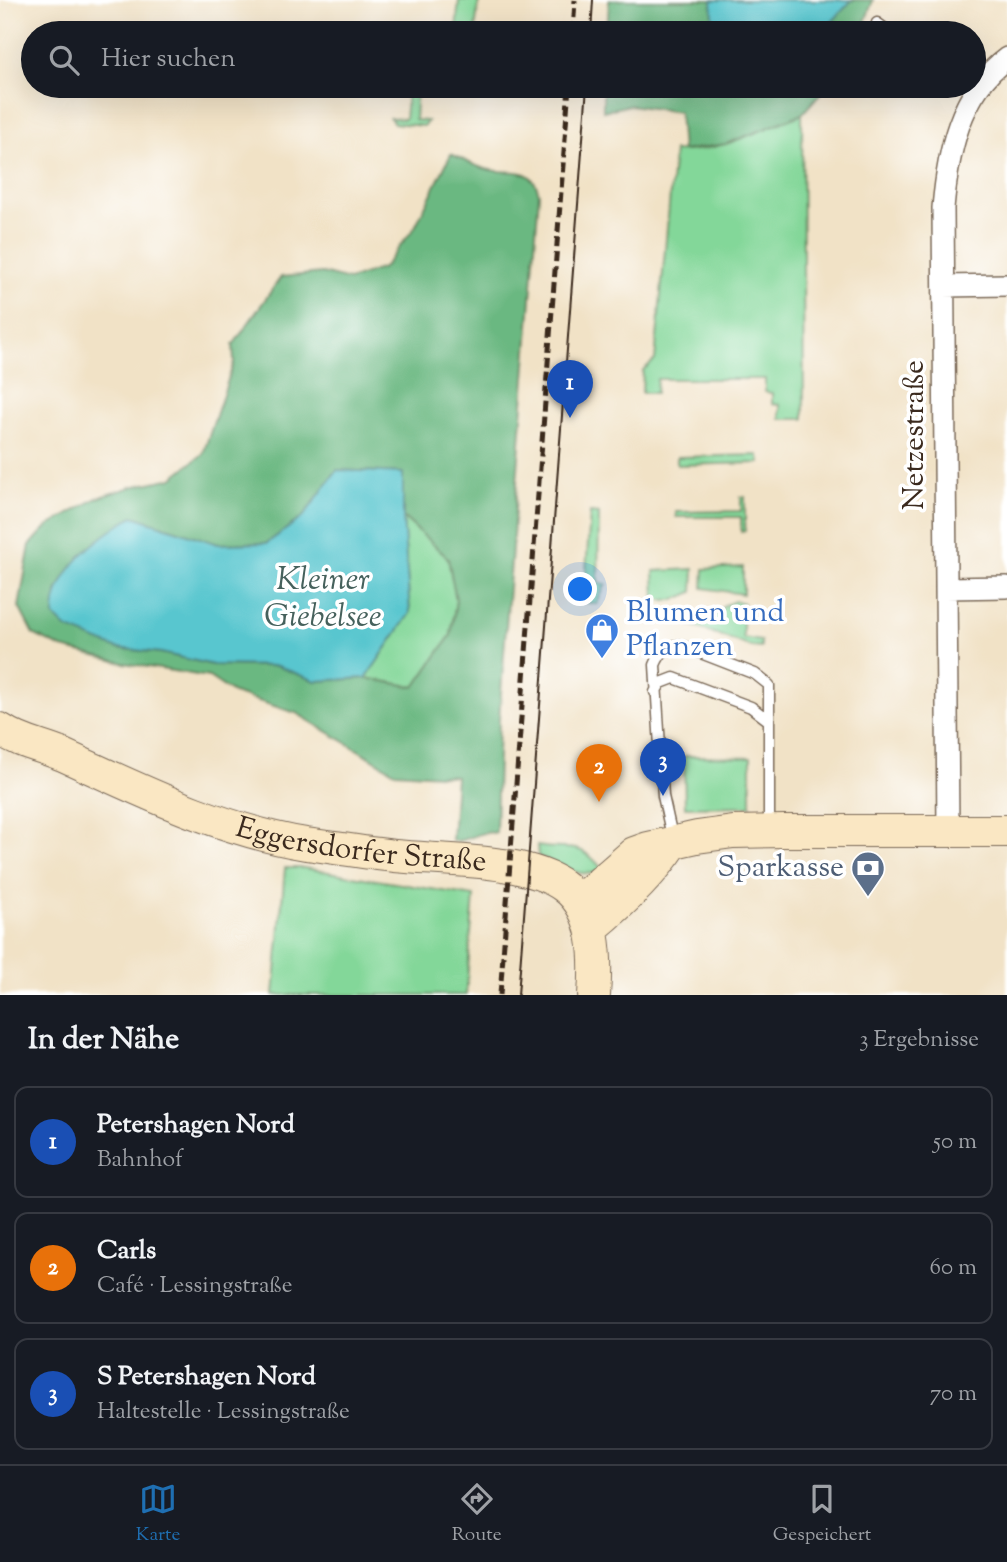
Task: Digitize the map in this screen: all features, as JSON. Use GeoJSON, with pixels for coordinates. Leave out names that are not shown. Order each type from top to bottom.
{"type":"FeatureCollection","features":[{"type":"Feature","properties":{"kind":"street","name":"Netzestraße"},"geometry":{"type":"LineString","coordinates":[[986,75],[1007,58]]}},
{"type":"Feature","properties":{"kind":"street","name":"Netzestraße"},"geometry":{"type":"LineString","coordinates":[[948,830],[943,208],[946,174],[953,143],[969,98]]}},
{"type":"Feature","properties":{"kind":"street"},"geometry":{"type":"LineString","coordinates":[[944,286],[1007,285]]}},
{"type":"Feature","properties":{"kind":"street"},"geometry":{"type":"LineString","coordinates":[[946,588],[1007,587]]}},
{"type":"Feature","properties":{"kind":"street","name":"Eggersdorfer Straße"},"geometry":{"type":"LineString","coordinates":[[0,710],[52,750]]}},
{"type":"Feature","properties":{"kind":"street","name":"Eggersdorfer Straße"},"geometry":{"type":"LineString","coordinates":[[0,729],[31,745],[52,750],[175,806],[241,829],[280,839],[357,851],[527,869],[540,873],[567,888],[585,915]]}},
{"type":"Feature","properties":{"kind":"street"},"geometry":{"type":"LineString","coordinates":[[594,995],[596,977],[585,915],[616,909],[673,843],[733,832],[1007,831]]}},
{"type":"Feature","properties":{"kind":"lane"},"geometry":{"type":"LineString","coordinates":[[673,843],[663,796],[655,692],[655,666],[659,656],[673,645],[680,645],[755,674],[769,685],[769,831]]}},
{"type":"Feature","properties":{"kind":"lane"},"geometry":{"type":"LineString","coordinates":[[655,692],[661,683],[674,678],[751,707],[768,720]]}},
{"type":"Feature","properties":{"kind":"green space"},"geometry":{"type":"Polygon","coordinates":[[[459,0],[479,0],[476,21],[457,21],[459,0]]]}},
{"type":"Feature","properties":{"kind":"green space"},"geometry":{"type":"Polygon","coordinates":[[[609,0],[712,0],[713,21],[608,21],[609,0]]]}},
{"type":"Feature","properties":{"kind":"green space"},"geometry":{"type":"Polygon","coordinates":[[[851,0],[873,0],[865,21],[833,21],[851,0]]]}},
{"type":"Feature","properties":{"kind":"green space"},"geometry":{"type":"Polygon","coordinates":[[[407,98],[416,98],[415,120],[428,121],[423,126],[394,123],[390,118],[405,119],[407,98]]]}},
{"type":"Feature","properties":{"kind":"green space"},"geometry":{"type":"Polygon","coordinates":[[[603,98],[816,98],[802,114],[726,144],[682,151],[679,112],[630,105],[603,111],[603,98]]]}},
{"type":"Feature","properties":{"kind":"green space"},"geometry":{"type":"Polygon","coordinates":[[[802,114],[804,419],[780,419],[780,405],[772,404],[772,393],[765,392],[765,379],[657,379],[656,393],[642,393],[643,370],[655,360],[674,151],[723,145],[802,114]]]}},
{"type":"Feature","properties":{"kind":"green space"},"geometry":{"type":"Polygon","coordinates":[[[451,154],[486,169],[525,174],[536,184],[539,194],[499,719],[496,833],[484,833],[458,841],[452,841],[456,776],[395,772],[296,713],[233,693],[209,677],[124,663],[62,648],[33,634],[19,607],[30,545],[47,527],[97,498],[172,478],[203,454],[234,362],[233,345],[281,277],[322,273],[349,280],[383,268],[415,227],[451,154]],[[337,470],[303,517],[267,543],[218,544],[133,516],[90,549],[73,567],[57,592],[116,648],[161,653],[213,665],[277,666],[316,681],[366,678],[415,687],[451,635],[456,600],[448,558],[403,517],[403,473],[337,470]]]}},
{"type":"Feature","properties":{"kind":"green space"},"geometry":{"type":"Polygon","coordinates":[[[759,455],[760,463],[677,465],[677,457],[759,455]]]}},
{"type":"Feature","properties":{"kind":"green space"},"geometry":{"type":"Polygon","coordinates":[[[741,497],[745,497],[745,531],[741,532],[741,517],[676,517],[676,512],[741,511],[741,497]]]}},
{"type":"Feature","properties":{"kind":"green space"},"geometry":{"type":"Polygon","coordinates":[[[590,513],[599,514],[598,583],[606,584],[597,604],[584,602],[590,513]]]}},
{"type":"Feature","properties":{"kind":"green space"},"geometry":{"type":"Polygon","coordinates":[[[403,517],[448,558],[456,600],[451,635],[415,687],[366,678],[410,613],[403,517]]]}},
{"type":"Feature","properties":{"kind":"green space"},"geometry":{"type":"Polygon","coordinates":[[[743,567],[743,594],[703,588],[704,569],[743,567]]]}},
{"type":"Feature","properties":{"kind":"green space"},"geometry":{"type":"Polygon","coordinates":[[[694,569],[693,592],[674,600],[655,600],[654,571],[694,569]]]}},
{"type":"Feature","properties":{"kind":"green space"},"geometry":{"type":"Polygon","coordinates":[[[735,601],[743,603],[743,638],[761,641],[761,648],[651,611],[681,611],[702,620],[710,619],[725,605],[735,601]]]}},
{"type":"Feature","properties":{"kind":"green space"},"geometry":{"type":"Polygon","coordinates":[[[684,756],[751,757],[751,806],[685,807],[684,756]]]}},
{"type":"Feature","properties":{"kind":"green space"},"geometry":{"type":"Polygon","coordinates":[[[537,846],[580,850],[603,870],[578,873],[538,856],[537,846]]]}},
{"type":"Feature","properties":{"kind":"green space"},"geometry":{"type":"Polygon","coordinates":[[[285,868],[304,868],[474,896],[466,995],[274,995],[285,868]]]}},
{"type":"Feature","properties":{"kind":"water"},"geometry":{"type":"Polygon","coordinates":[[[712,0],[852,0],[833,21],[713,21],[712,0]]]}},
{"type":"Feature","properties":{"kind":"water","name":"Kleiner Giebelsee"},"geometry":{"type":"Polygon","coordinates":[[[337,470],[403,473],[403,517],[410,613],[366,678],[316,681],[277,666],[213,665],[161,653],[116,648],[66,628],[54,616],[56,599],[69,570],[92,545],[133,516],[218,544],[267,543],[303,517],[337,470]]]}},
{"type":"Feature","properties":{"kind":"tram line"},"geometry":{"type":"LineString","coordinates":[[592,21],[593,0]]}},
{"type":"Feature","properties":{"kind":"tram line"},"geometry":{"type":"LineString","coordinates":[[518,995],[586,98]]}},
{"type":"Feature","properties":{"kind":"railway"},"geometry":{"type":"LineString","coordinates":[[574,21],[575,0]]}},
{"type":"Feature","properties":{"kind":"railway"},"geometry":{"type":"LineString","coordinates":[[500,995],[568,98]]}},
{"type":"Feature","properties":{"kind":"place","name":"Petershagen Nord"},"geometry":{"type":"Point","coordinates":[570,418]}},
{"type":"Feature","properties":{"kind":"place","name":"Blumen und Pflanzen"},"geometry":{"type":"Point","coordinates":[602,660]}},
{"type":"Feature","properties":{"kind":"place","name":"S Petershagen Nord"},"geometry":{"type":"Point","coordinates":[663,796]}},
{"type":"Feature","properties":{"kind":"place","name":"Carls"},"geometry":{"type":"Point","coordinates":[599,802]}},
{"type":"Feature","properties":{"kind":"place","name":"Sparkasse"},"geometry":{"type":"Point","coordinates":[868,898]}}]}
